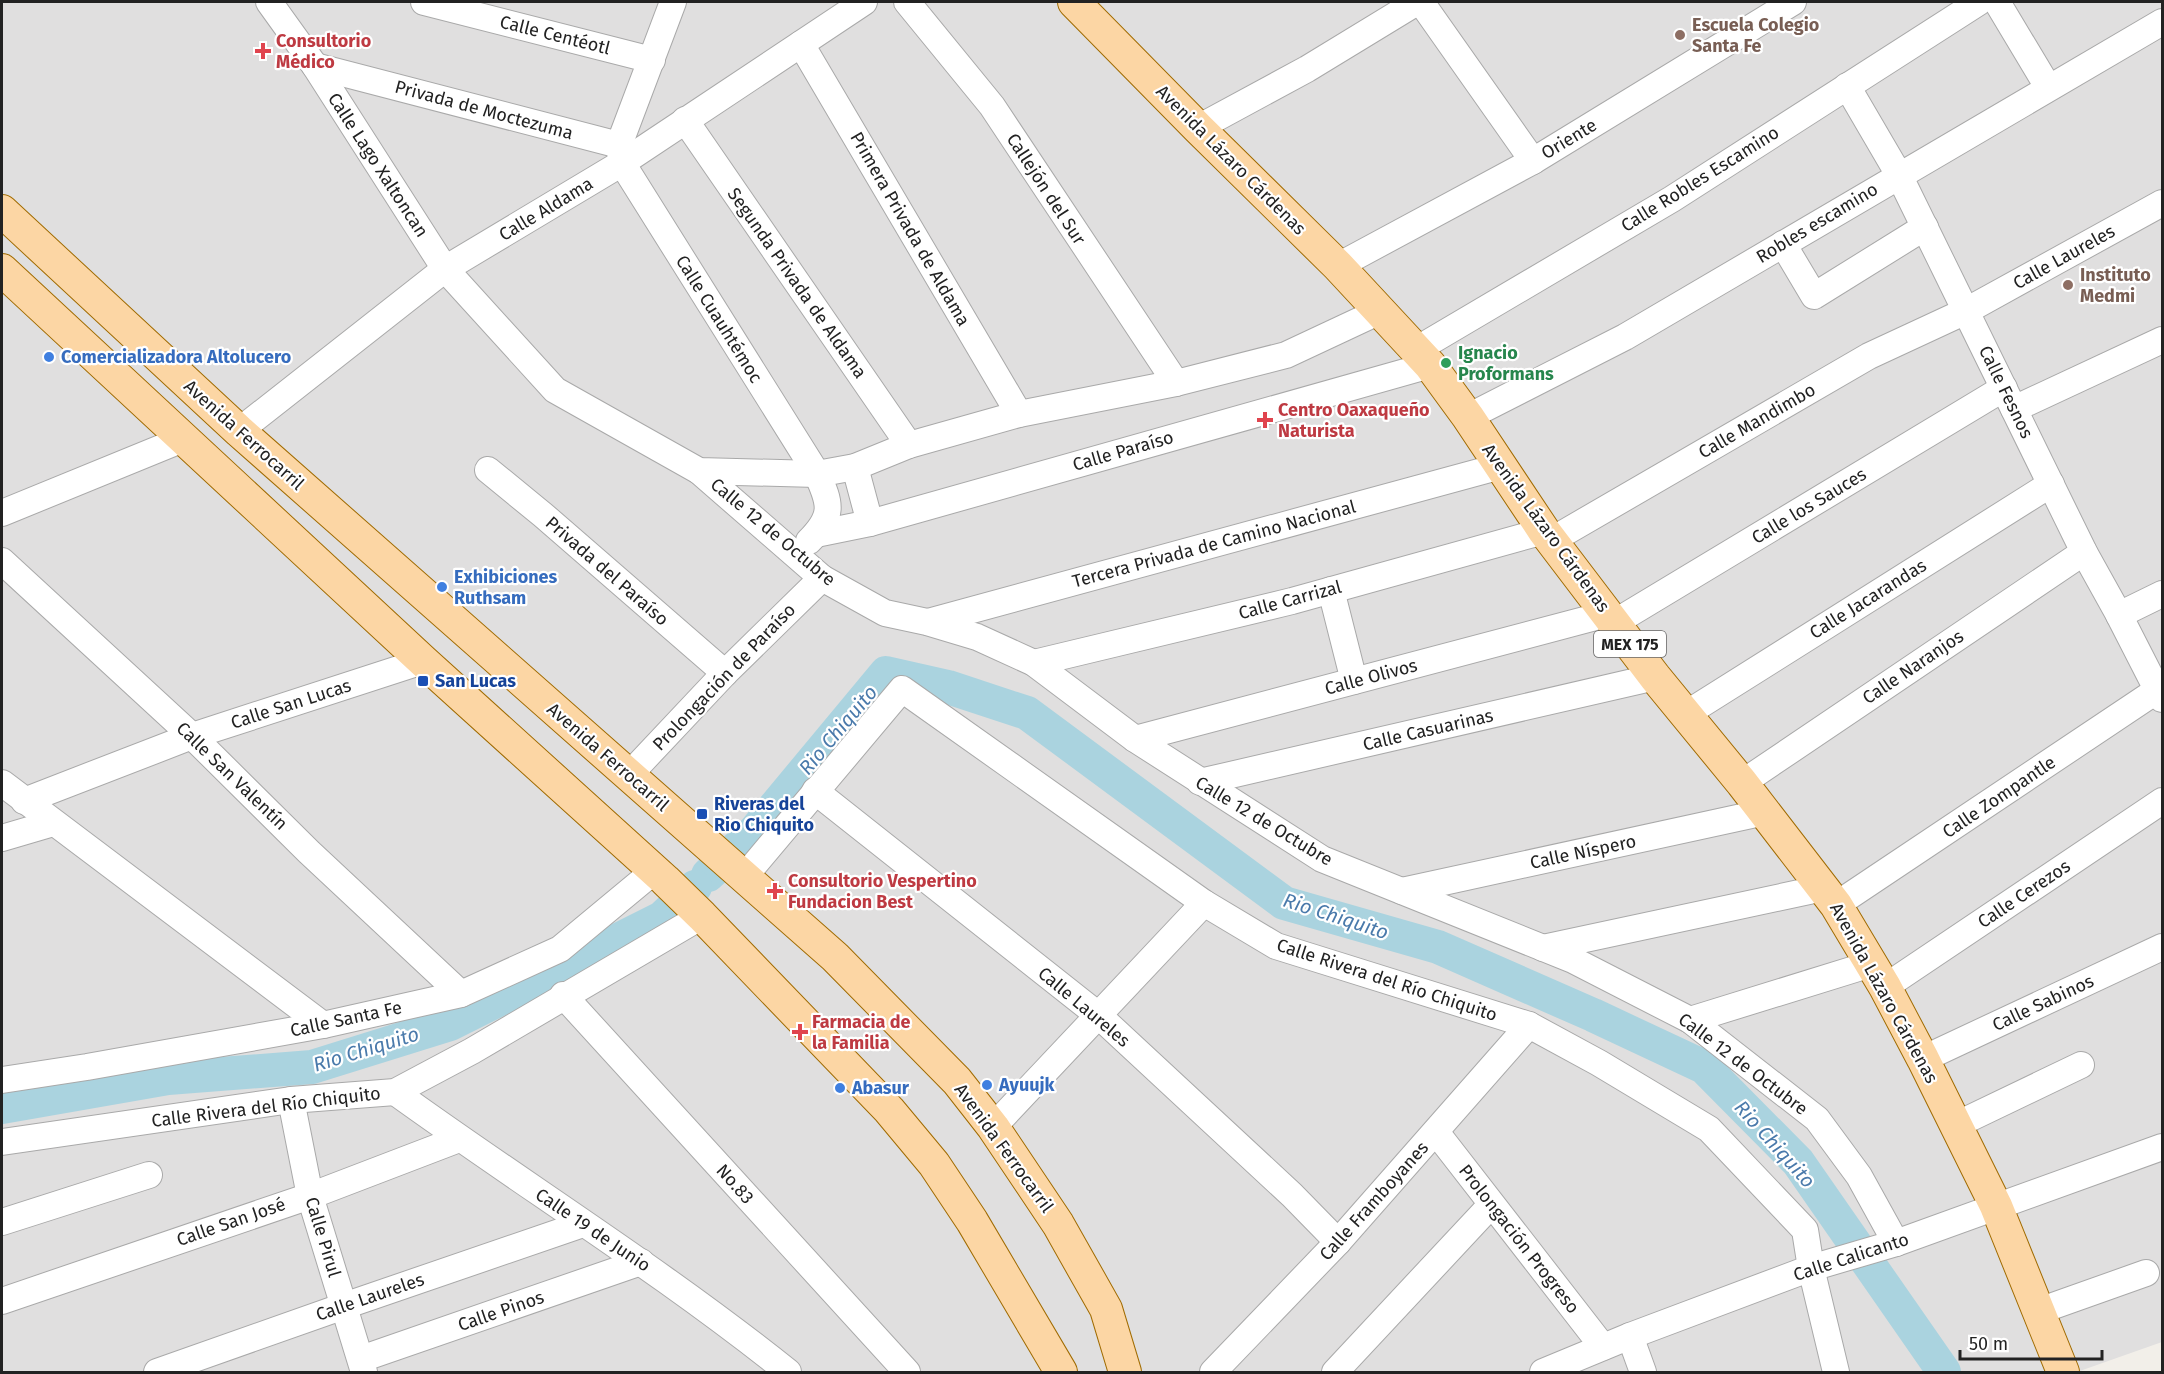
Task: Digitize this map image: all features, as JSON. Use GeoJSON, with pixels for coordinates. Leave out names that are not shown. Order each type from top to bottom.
{"type":"FeatureCollection","features":[{"type":"Feature","properties":{"kind":"main road","name":"Avenida Lázaro Cárdenas"},"geometry":{"type":"LineString","coordinates":[[1074,2],[1338,266],[1423,357],[1468,417],[1548,536],[1655,677],[1765,812],[1829,897],[1878,976],[1923,1059],[1996,1206],[2063,1372]]}},
{"type":"Feature","properties":{"kind":"main road","name":"Avenida Ferrocarril"},"geometry":{"type":"LineString","coordinates":[[2,211],[239,431],[835,957],[957,1082],[993,1127],[1058,1224],[1106,1309],[1125,1372]]}},
{"type":"Feature","properties":{"kind":"main road"},"geometry":{"type":"LineString","coordinates":[[2,270],[423,661],[659,875],[697,911],[889,1110],[934,1164],[972,1221],[1061,1372]]}},
{"type":"Feature","properties":{"kind":"main road"},"geometry":{"type":"LineString","coordinates":[[498,729],[529,689]]}},
{"type":"Feature","properties":{"kind":"street","name":"Calle Lago Xaltoncan"},"geometry":{"type":"LineString","coordinates":[[269,2],[315,66],[445,269]]}},
{"type":"Feature","properties":{"kind":"street","name":"Calle Centéotl"},"geometry":{"type":"LineString","coordinates":[[424,2],[652,60]]}},
{"type":"Feature","properties":{"kind":"street"},"geometry":{"type":"LineString","coordinates":[[620,154],[673,2]]}},
{"type":"Feature","properties":{"kind":"street","name":"Calle Aldama"},"geometry":{"type":"LineString","coordinates":[[239,431],[445,269],[620,154],[685,120],[864,2]]}},
{"type":"Feature","properties":{"kind":"street","name":"Callejón del Sur"},"geometry":{"type":"LineString","coordinates":[[908,2],[992,106],[1176,383]]}},
{"type":"Feature","properties":{"kind":"street"},"geometry":{"type":"LineString","coordinates":[[1198,128],[1307,69],[1419,2],[1533,161]]}},
{"type":"Feature","properties":{"kind":"street","name":"Oriente"},"geometry":{"type":"LineString","coordinates":[[1338,266],[1533,161],[1793,2]]}},
{"type":"Feature","properties":{"kind":"street","name":"Calle Robles Escamino"},"geometry":{"type":"LineString","coordinates":[[1423,357],[1979,2]]}},
{"type":"Feature","properties":{"kind":"street"},"geometry":{"type":"LineString","coordinates":[[1997,2],[2048,87]]}},
{"type":"Feature","properties":{"kind":"street","name":"Robles escamino"},"geometry":{"type":"LineString","coordinates":[[1468,417],[1625,337],[2048,87],[2163,22]]}},
{"type":"Feature","properties":{"kind":"street","name":"Primera Privada de Aldama"},"geometry":{"type":"LineString","coordinates":[[801,44],[1019,414]]}},
{"type":"Feature","properties":{"kind":"street","name":"Privada de Moctezuma"},"geometry":{"type":"LineString","coordinates":[[315,66],[620,154]]}},
{"type":"Feature","properties":{"kind":"street","name":"Calle Fesnos"},"geometry":{"type":"LineString","coordinates":[[1847,86],[1899,175],[2084,552],[2161,692]]}},
{"type":"Feature","properties":{"kind":"street","name":"Segunda Privada de Aldama"},"geometry":{"type":"LineString","coordinates":[[685,120],[909,445]]}},
{"type":"Feature","properties":{"kind":"street","name":"Calle Cuauhtémoc"},"geometry":{"type":"LineString","coordinates":[[620,154],[817,474],[826,493],[829,508],[826,520],[816,534]]}},
{"type":"Feature","properties":{"kind":"street","name":"Calle Laureles"},"geometry":{"type":"LineString","coordinates":[[1966,311],[2163,203]]}},
{"type":"Feature","properties":{"kind":"street"},"geometry":{"type":"LineString","coordinates":[[1783,244],[1814,296],[1925,227]]}},
{"type":"Feature","properties":{"kind":"street","name":"Calle 12 de Octubre"},"geometry":{"type":"LineString","coordinates":[[445,269],[555,390],[699,471],[822,578],[885,613],[927,622],[977,638],[1034,663],[1136,740],[1322,859],[1573,960],[1690,1020],[1817,1119],[1859,1176],[1888,1246]]}},
{"type":"Feature","properties":{"kind":"street","name":"Calle 12 de Octubre"},"geometry":{"type":"LineString","coordinates":[[699,471],[817,474],[855,467],[909,445],[1019,414],[1176,383],[1286,355],[1380,311]]}},
{"type":"Feature","properties":{"kind":"street","name":"Calle Mandimbo"},"geometry":{"type":"LineString","coordinates":[[1548,536],[1869,356],[1966,311]]}},
{"type":"Feature","properties":{"kind":"street","name":"Calle los Sauces"},"geometry":{"type":"LineString","coordinates":[[1611,618],[2009,399],[2163,340]]}},
{"type":"Feature","properties":{"kind":"street","name":"Calle Paraíso"},"geometry":{"type":"LineString","coordinates":[[816,534],[870,523],[1423,357]]}},
{"type":"Feature","properties":{"kind":"street"},"geometry":{"type":"LineString","coordinates":[[2,513],[183,439]]}},
{"type":"Feature","properties":{"kind":"street","name":"Tercera Privada de Camino Nacional"},"geometry":{"type":"LineString","coordinates":[[927,622],[1501,466]]}},
{"type":"Feature","properties":{"kind":"street"},"geometry":{"type":"LineString","coordinates":[[855,467],[870,523]]}},
{"type":"Feature","properties":{"kind":"street","name":"Privada del Paraíso"},"geometry":{"type":"LineString","coordinates":[[488,470],[725,673]]}},
{"type":"Feature","properties":{"kind":"street","name":"Calle Jacarandas"},"geometry":{"type":"LineString","coordinates":[[1686,714],[2051,484]]}},
{"type":"Feature","properties":{"kind":"street"},"geometry":{"type":"LineString","coordinates":[[796,554],[816,534]]}},
{"type":"Feature","properties":{"kind":"street","name":"Calle Carrizal"},"geometry":{"type":"LineString","coordinates":[[1034,663],[1548,536]]}},
{"type":"Feature","properties":{"kind":"street","name":"Calle Naranjos"},"geometry":{"type":"LineString","coordinates":[[1742,783],[2084,552]]}},
{"type":"Feature","properties":{"kind":"street","name":"Calle San Valentín"},"geometry":{"type":"LineString","coordinates":[[2,561],[192,736],[309,852],[461,994]]}},
{"type":"Feature","properties":{"kind":"street","name":"Prolongación de Paraíso"},"geometry":{"type":"LineString","coordinates":[[628,776],[725,673],[822,578]]}},
{"type":"Feature","properties":{"kind":"street"},"geometry":{"type":"LineString","coordinates":[[1331,590],[1354,681]]}},
{"type":"Feature","properties":{"kind":"street"},"geometry":{"type":"LineString","coordinates":[[2119,615],[2163,594]]}},
{"type":"Feature","properties":{"kind":"street","name":"Calle Olivos"},"geometry":{"type":"LineString","coordinates":[[1136,740],[1354,681],[1611,618]]}},
{"type":"Feature","properties":{"kind":"street","name":"Calle San Lucas"},"geometry":{"type":"LineString","coordinates":[[24,801],[192,736],[423,661]]}},
{"type":"Feature","properties":{"kind":"street","name":"Calle Casuarinas"},"geometry":{"type":"LineString","coordinates":[[1200,782],[1655,677]]}},
{"type":"Feature","properties":{"kind":"street","name":"Calle Rivera del Río Chiquito"},"geometry":{"type":"LineString","coordinates":[[815,791],[902,689],[1204,903],[1276,946],[1529,1025],[1599,1063],[1709,1129],[1805,1230],[1836,1372]]}},
{"type":"Feature","properties":{"kind":"street","name":"Calle Zompantle"},"geometry":{"type":"LineString","coordinates":[[1829,897],[2161,692]]}},
{"type":"Feature","properties":{"kind":"street"},"geometry":{"type":"LineString","coordinates":[[2,783],[323,1025]]}},
{"type":"Feature","properties":{"kind":"street"},"geometry":{"type":"LineString","coordinates":[[740,873],[815,791]]}},
{"type":"Feature","properties":{"kind":"street","name":"Calle Laureles"},"geometry":{"type":"LineString","coordinates":[[815,791],[1098,1015],[1292,1195],[1338,1242]]}},
{"type":"Feature","properties":{"kind":"street","name":"Calle Cerezos"},"geometry":{"type":"LineString","coordinates":[[1690,1020],[1878,976],[2163,801]]}},
{"type":"Feature","properties":{"kind":"street","name":"Calle Níspero"},"geometry":{"type":"LineString","coordinates":[[1402,891],[1765,812]]}},
{"type":"Feature","properties":{"kind":"street"},"geometry":{"type":"LineString","coordinates":[[2,838],[54,823]]}},
{"type":"Feature","properties":{"kind":"street","name":"Calle Santa Fe"},"geometry":{"type":"LineString","coordinates":[[2,1080],[323,1025],[461,994],[560,949],[659,875]]}},
{"type":"Feature","properties":{"kind":"street"},"geometry":{"type":"LineString","coordinates":[[1543,948],[1829,897]]}},
{"type":"Feature","properties":{"kind":"street"},"geometry":{"type":"LineString","coordinates":[[993,1127],[1204,903]]}},
{"type":"Feature","properties":{"kind":"street","name":"Calle Rivera del Río Chiquito"},"geometry":{"type":"LineString","coordinates":[[2,1142],[291,1100],[394,1092],[472,1051],[697,911]]}},
{"type":"Feature","properties":{"kind":"street","name":"Calle Sabinos"},"geometry":{"type":"LineString","coordinates":[[1923,1059],[2163,947]]}},
{"type":"Feature","properties":{"kind":"street","name":"No.83"},"geometry":{"type":"LineString","coordinates":[[563,995],[907,1372]]}},
{"type":"Feature","properties":{"kind":"street","name":"Calle Framboyanes"},"geometry":{"type":"LineString","coordinates":[[1213,1372],[1338,1242],[1529,1025]]}},
{"type":"Feature","properties":{"kind":"street"},"geometry":{"type":"LineString","coordinates":[[1956,1125],[2081,1065]]}},
{"type":"Feature","properties":{"kind":"street","name":"Calle 19 de Junio"},"geometry":{"type":"LineString","coordinates":[[394,1092],[459,1139],[641,1262],[783,1372]]}},
{"type":"Feature","properties":{"kind":"street","name":"Calle Pirul"},"geometry":{"type":"LineString","coordinates":[[291,1100],[310,1196],[362,1366]]}},
{"type":"Feature","properties":{"kind":"street","name":"Prolongación Progreso"},"geometry":{"type":"LineString","coordinates":[[1436,1132],[1604,1347]]}},
{"type":"Feature","properties":{"kind":"street","name":"Calle San José"},"geometry":{"type":"LineString","coordinates":[[2,1301],[310,1196],[459,1139]]}},
{"type":"Feature","properties":{"kind":"street","name":"Calle Calicanto"},"geometry":{"type":"LineString","coordinates":[[1543,1372],[1630,1336],[1812,1268],[1888,1246],[2163,1147]]}},
{"type":"Feature","properties":{"kind":"street"},"geometry":{"type":"LineString","coordinates":[[2,1222],[149,1175]]}},
{"type":"Feature","properties":{"kind":"street"},"geometry":{"type":"LineString","coordinates":[[1335,1372],[1491,1205]]}},
{"type":"Feature","properties":{"kind":"street","name":"Calle Laureles"},"geometry":{"type":"LineString","coordinates":[[157,1372],[344,1305],[583,1224]]}},
{"type":"Feature","properties":{"kind":"street","name":"Calle Pinos"},"geometry":{"type":"LineString","coordinates":[[362,1366],[641,1262]]}},
{"type":"Feature","properties":{"kind":"street"},"geometry":{"type":"LineString","coordinates":[[2039,1311],[2146,1273]]}},
{"type":"Feature","properties":{"kind":"street"},"geometry":{"type":"LineString","coordinates":[[1630,1336],[1643,1372]]}},
{"type":"Feature","properties":{"kind":"shaded area"},"geometry":{"type":"Polygon","coordinates":[[[2,2],[2162,2],[2162,1342],[2077,1372],[2,1372],[2,2]]]}},
{"type":"Feature","properties":{"kind":"waterway","name":"Rio Chiquito"},"geometry":{"type":"LineString","coordinates":[[708,875],[754,832],[886,673],[948,687],[1027,713],[1284,903],[1438,947],[1704,1067],[1798,1162],[1944,1372]]}},
{"type":"Feature","properties":{"kind":"waterway","name":"Rio Chiquito"},"geometry":{"type":"LineString","coordinates":[[2,1107],[168,1078],[312,1067],[450,1024],[662,918],[695,887]]}},
{"type":"Feature","properties":{"kind":"place","name":"Escuela Colegio Santa Fe"},"geometry":{"type":"Point","coordinates":[1680,35]}},
{"type":"Feature","properties":{"kind":"place","name":"Consultorio Médico"},"geometry":{"type":"Point","coordinates":[263,51]}},
{"type":"Feature","properties":{"kind":"place","name":"Instituto Medmi"},"geometry":{"type":"Point","coordinates":[2068,285]}},
{"type":"Feature","properties":{"kind":"place","name":"Comercializadora Altolucero"},"geometry":{"type":"Point","coordinates":[49,357]}},
{"type":"Feature","properties":{"kind":"place","name":"Ignacio Proformans"},"geometry":{"type":"Point","coordinates":[1446,363]}},
{"type":"Feature","properties":{"kind":"place","name":"Centro Oaxaqueño Naturista"},"geometry":{"type":"Point","coordinates":[1265,420]}},
{"type":"Feature","properties":{"kind":"place","name":"Exhibiciones Ruthsam"},"geometry":{"type":"Point","coordinates":[442,587]}},
{"type":"Feature","properties":{"kind":"place","name":"San Lucas"},"geometry":{"type":"Point","coordinates":[423,681]}},
{"type":"Feature","properties":{"kind":"place","name":"Riveras del Rio Chiquito"},"geometry":{"type":"Point","coordinates":[702,814]}},
{"type":"Feature","properties":{"kind":"place","name":"Consultorio Vespertino Fundacion Best"},"geometry":{"type":"Point","coordinates":[775,891]}},
{"type":"Feature","properties":{"kind":"place","name":"Farmacia de la Familia"},"geometry":{"type":"Point","coordinates":[800,1032]}},
{"type":"Feature","properties":{"kind":"place","name":"Ayuujk"},"geometry":{"type":"Point","coordinates":[987,1085]}},
{"type":"Feature","properties":{"kind":"place","name":"Abasur"},"geometry":{"type":"Point","coordinates":[840,1088]}}]}
